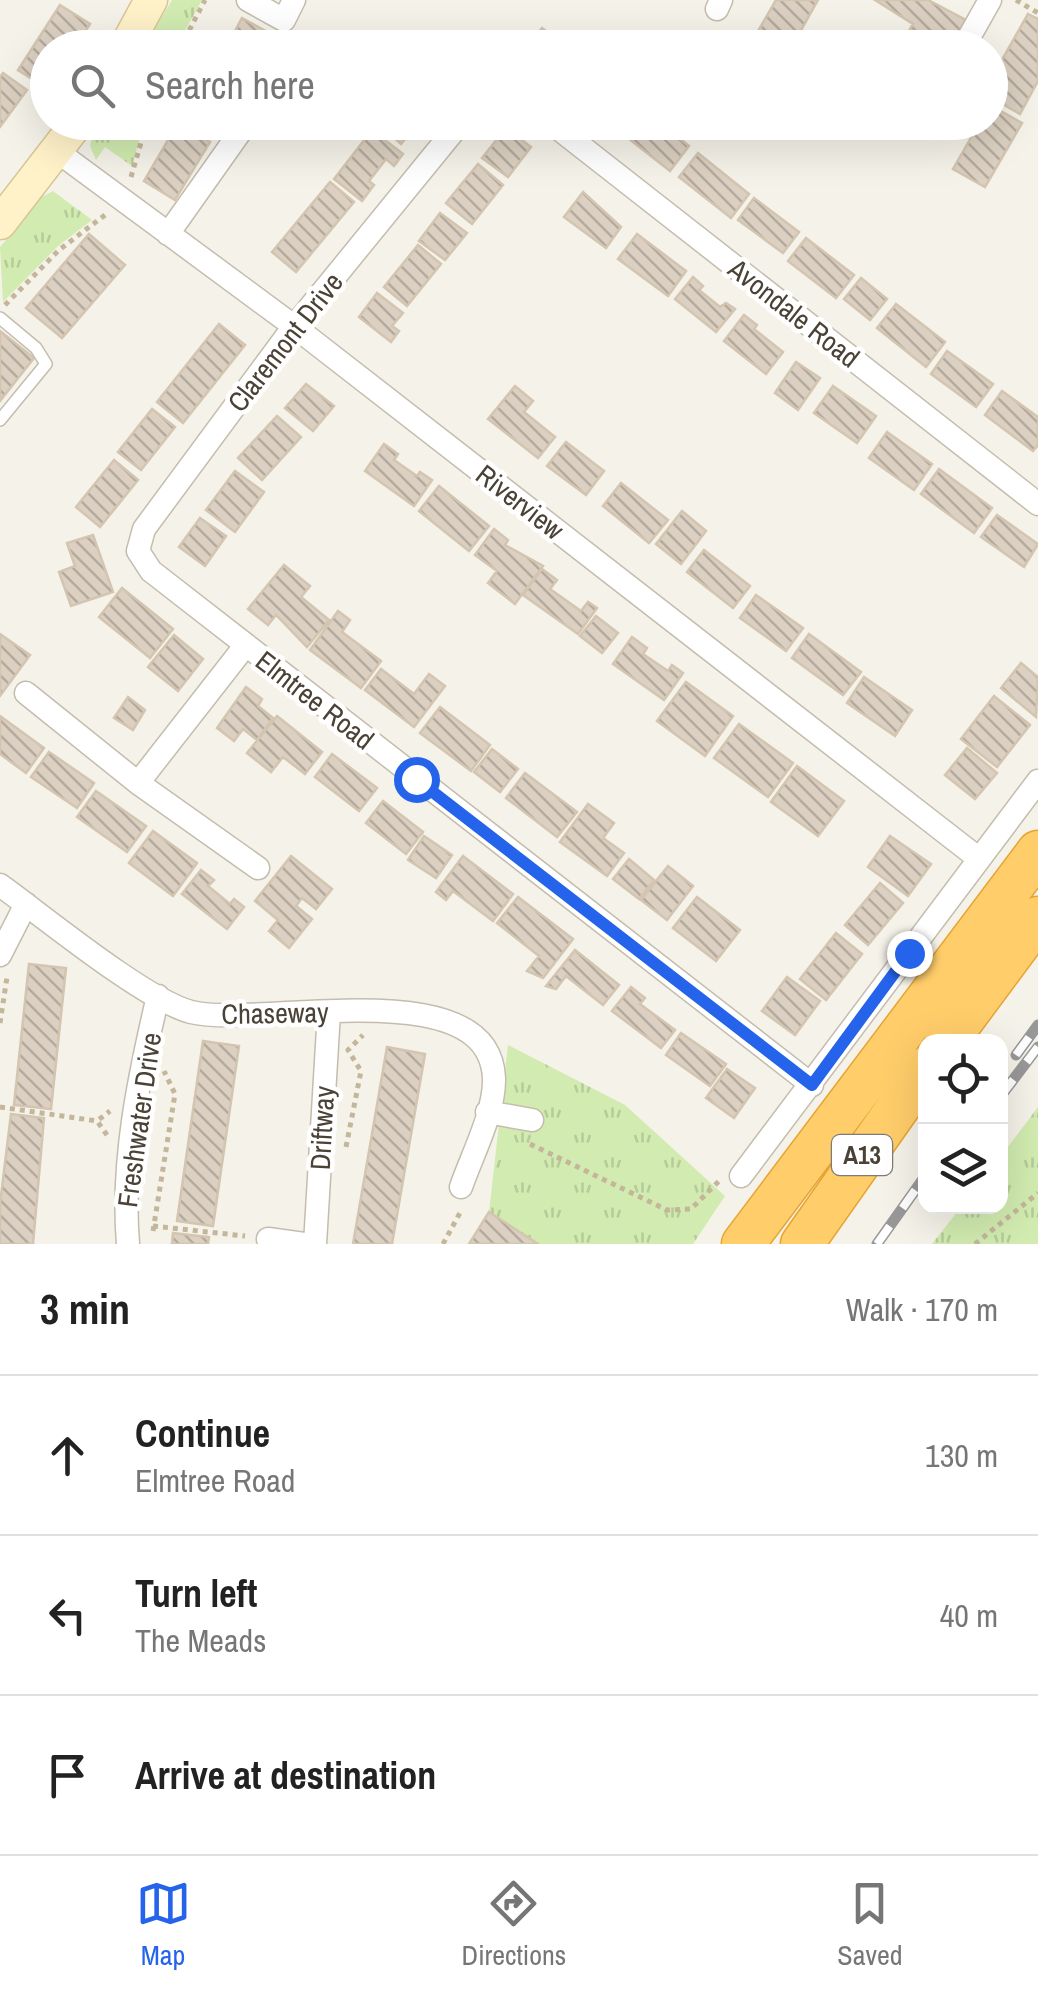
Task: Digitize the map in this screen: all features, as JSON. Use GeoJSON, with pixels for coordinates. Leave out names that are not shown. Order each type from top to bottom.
{"type":"FeatureCollection","features":[{"type":"Feature","properties":{"kind":"highway","name":"A13"},"geometry":{"type":"LineString","coordinates":[[743,1244],[1038,852]]}},
{"type":"Feature","properties":{"kind":"highway"},"geometry":{"type":"LineString","coordinates":[[952,1034],[1038,918]]}},
{"type":"Feature","properties":{"kind":"highway","name":"A13"},"geometry":{"type":"LineString","coordinates":[[802,1244],[918,1079]]}},
{"type":"Feature","properties":{"kind":"main road"},"geometry":{"type":"LineString","coordinates":[[135,30],[151,0]]}},
{"type":"Feature","properties":{"kind":"main road"},"geometry":{"type":"LineString","coordinates":[[0,223],[66,140]]}},
{"type":"Feature","properties":{"kind":"street"},"geometry":{"type":"LineString","coordinates":[[248,0],[284,20],[294,0]]}},
{"type":"Feature","properties":{"kind":"street"},"geometry":{"type":"LineString","coordinates":[[972,30],[990,0]]}},
{"type":"Feature","properties":{"kind":"street"},"geometry":{"type":"LineString","coordinates":[[168,234],[234,140]]}},
{"type":"Feature","properties":{"kind":"street","name":"Claremont Drive"},"geometry":{"type":"LineString","coordinates":[[151,572],[138,551],[144,529],[296,327],[447,140]]}},
{"type":"Feature","properties":{"kind":"street","name":"Avondale Road"},"geometry":{"type":"LineString","coordinates":[[573,140],[1038,504]]}},
{"type":"Feature","properties":{"kind":"street","name":"Riverview"},"geometry":{"type":"LineString","coordinates":[[58,152],[296,327],[978,858]]}},
{"type":"Feature","properties":{"kind":"street","name":"Elmtree Road"},"geometry":{"type":"LineString","coordinates":[[151,572],[812,1085]]}},
{"type":"Feature","properties":{"kind":"street"},"geometry":{"type":"LineString","coordinates":[[138,783],[245,646]]}},
{"type":"Feature","properties":{"kind":"street"},"geometry":{"type":"LineString","coordinates":[[26,693],[138,783],[258,868]]}},
{"type":"Feature","properties":{"kind":"street"},"geometry":{"type":"LineString","coordinates":[[741,1176],[1038,781]]}},
{"type":"Feature","properties":{"kind":"street","name":"Chaseway"},"geometry":{"type":"LineString","coordinates":[[0,885],[158,996],[188,1011],[222,1016],[399,1011],[446,1019],[469,1030],[485,1048],[494,1080],[486,1112]]}},
{"type":"Feature","properties":{"kind":"street"},"geometry":{"type":"LineString","coordinates":[[5,959],[26,904]]}},
{"type":"Feature","properties":{"kind":"street","name":"Freshwater Drive"},"geometry":{"type":"LineString","coordinates":[[128,1244],[124,1202],[134,1116],[158,996]]}},
{"type":"Feature","properties":{"kind":"street","name":"Driftway"},"geometry":{"type":"LineString","coordinates":[[315,1244],[329,1012]]}},
{"type":"Feature","properties":{"kind":"street"},"geometry":{"type":"LineString","coordinates":[[460,1187],[486,1112],[532,1120]]}},
{"type":"Feature","properties":{"kind":"street"},"geometry":{"type":"LineString","coordinates":[[268,1238],[304,1244]]}},
{"type":"Feature","properties":{"kind":"lane"},"geometry":{"type":"LineString","coordinates":[[0,318],[36,348],[46,364],[0,420]]}},
{"type":"Feature","properties":{"kind":"path"},"geometry":{"type":"LineString","coordinates":[[189,30],[205,0]]}},
{"type":"Feature","properties":{"kind":"path"},"geometry":{"type":"LineString","coordinates":[[1016,0],[1038,13]]}},
{"type":"Feature","properties":{"kind":"path"},"geometry":{"type":"LineString","coordinates":[[129,186],[142,140]]}},
{"type":"Feature","properties":{"kind":"path"},"geometry":{"type":"LineString","coordinates":[[0,1023],[5,959]]}},
{"type":"Feature","properties":{"kind":"path"},"geometry":{"type":"LineString","coordinates":[[344,1159],[361,1070],[348,1050],[366,1033],[378,1030]]}},
{"type":"Feature","properties":{"kind":"path"},"geometry":{"type":"LineString","coordinates":[[150,1244],[174,1094],[160,1060]]}},
{"type":"Feature","properties":{"kind":"path"},"geometry":{"type":"LineString","coordinates":[[0,1107],[97,1121],[112,1110]]}},
{"type":"Feature","properties":{"kind":"path"},"geometry":{"type":"LineString","coordinates":[[532,1120],[525,1140],[667,1210],[691,1209],[726,1173],[741,1176]]}},
{"type":"Feature","properties":{"kind":"path"},"geometry":{"type":"LineString","coordinates":[[97,1121],[117,1150]]}},
{"type":"Feature","properties":{"kind":"path"},"geometry":{"type":"LineString","coordinates":[[442,1244],[471,1194],[460,1187]]}},
{"type":"Feature","properties":{"kind":"path"},"geometry":{"type":"LineString","coordinates":[[975,1244],[1038,1193]]}},
{"type":"Feature","properties":{"kind":"path"},"geometry":{"type":"LineString","coordinates":[[154,1226],[268,1238]]}},
{"type":"Feature","properties":{"kind":"green space"},"geometry":{"type":"Polygon","coordinates":[[[172,0],[202,0],[185,30],[154,30],[172,0]]]}},
{"type":"Feature","properties":{"kind":"green space"},"geometry":{"type":"Polygon","coordinates":[[[91,140],[139,140],[132,166],[105,147],[96,160],[91,140]]]}},
{"type":"Feature","properties":{"kind":"green space"},"geometry":{"type":"Polygon","coordinates":[[[53,191],[92,220],[58,246],[3,302],[0,247],[40,198],[53,191]]]}},
{"type":"Feature","properties":{"kind":"green space"},"geometry":{"type":"Polygon","coordinates":[[[508,1045],[625,1105],[725,1196],[693,1244],[538,1244],[489,1212],[508,1045]]]}},
{"type":"Feature","properties":{"kind":"green space"},"geometry":{"type":"Polygon","coordinates":[[[1038,1107],[1038,1244],[932,1244],[956,1214],[1008,1214],[1008,1147],[1038,1107]]]}},
{"type":"Feature","properties":{"kind":"building"},"geometry":{"type":"Polygon","coordinates":[[[776,0],[818,0],[801,30],[759,30],[776,0]]]}},
{"type":"Feature","properties":{"kind":"building"},"geometry":{"type":"Polygon","coordinates":[[[875,0],[928,0],[966,20],[961,30],[912,30],[913,24],[875,0]]]}},
{"type":"Feature","properties":{"kind":"building"},"geometry":{"type":"Polygon","coordinates":[[[60,5],[90,24],[86,30],[44,30],[60,5]]]}},
{"type":"Feature","properties":{"kind":"building"},"geometry":{"type":"Polygon","coordinates":[[[1028,14],[1038,19],[1038,81],[1020,114],[1008,107],[1008,49],[1028,14]]]}},
{"type":"Feature","properties":{"kind":"building"},"geometry":{"type":"Polygon","coordinates":[[[242,18],[264,30],[236,30],[242,18]]]}},
{"type":"Feature","properties":{"kind":"building"},"geometry":{"type":"Polygon","coordinates":[[[30,51],[30,78],[18,70],[30,51]]]}},
{"type":"Feature","properties":{"kind":"building"},"geometry":{"type":"Polygon","coordinates":[[[3,73],[27,90],[0,127],[0,77],[3,73]]]}},
{"type":"Feature","properties":{"kind":"building"},"geometry":{"type":"Polygon","coordinates":[[[1008,115],[1022,123],[985,187],[953,169],[970,140],[1008,140],[1008,115]]]}},
{"type":"Feature","properties":{"kind":"building"},"geometry":{"type":"Polygon","coordinates":[[[168,140],[210,142],[175,200],[144,181],[168,140]]]}},
{"type":"Feature","properties":{"kind":"building"},"geometry":{"type":"Polygon","coordinates":[[[364,140],[385,140],[403,154],[394,166],[386,159],[369,181],[374,185],[362,201],[334,179],[364,140]]]}},
{"type":"Feature","properties":{"kind":"building"},"geometry":{"type":"Polygon","coordinates":[[[496,140],[522,140],[531,147],[508,177],[482,158],[496,140]]]}},
{"type":"Feature","properties":{"kind":"building"},"geometry":{"type":"Polygon","coordinates":[[[631,140],[682,140],[689,146],[670,171],[631,140]]]}},
{"type":"Feature","properties":{"kind":"building"},"geometry":{"type":"Polygon","coordinates":[[[698,153],[749,194],[731,218],[679,177],[698,153]]]}},
{"type":"Feature","properties":{"kind":"building"},"geometry":{"type":"Polygon","coordinates":[[[478,164],[503,185],[472,224],[446,203],[478,164]]]}},
{"type":"Feature","properties":{"kind":"building"},"geometry":{"type":"Polygon","coordinates":[[[330,182],[354,202],[296,272],[272,252],[330,182]]]}},
{"type":"Feature","properties":{"kind":"building"},"geometry":{"type":"Polygon","coordinates":[[[583,192],[621,227],[606,248],[564,217],[583,192]]]}},
{"type":"Feature","properties":{"kind":"building"},"geometry":{"type":"Polygon","coordinates":[[[754,198],[799,232],[783,253],[738,220],[754,198]]]}},
{"type":"Feature","properties":{"kind":"building"},"geometry":{"type":"Polygon","coordinates":[[[440,213],[467,233],[445,260],[419,241],[440,213]]]}},
{"type":"Feature","properties":{"kind":"building"},"geometry":{"type":"Polygon","coordinates":[[[89,234],[125,265],[62,338],[26,308],[89,234]]]}},
{"type":"Feature","properties":{"kind":"building"},"geometry":{"type":"Polygon","coordinates":[[[637,234],[686,271],[668,296],[618,259],[637,234]]]}},
{"type":"Feature","properties":{"kind":"building"},"geometry":{"type":"Polygon","coordinates":[[[806,238],[854,275],[836,298],[788,261],[806,238]]]}},
{"type":"Feature","properties":{"kind":"building"},"geometry":{"type":"Polygon","coordinates":[[[418,245],[441,264],[407,306],[384,287],[418,245]]]}},
{"type":"Feature","properties":{"kind":"building"},"geometry":{"type":"Polygon","coordinates":[[[693,277],[703,286],[699,290],[720,307],[726,303],[735,309],[716,332],[675,299],[693,277]]]}},
{"type":"Feature","properties":{"kind":"building"},"geometry":{"type":"Polygon","coordinates":[[[861,278],[887,299],[870,320],[844,299],[861,278]]]}},
{"type":"Feature","properties":{"kind":"building"},"geometry":{"type":"Polygon","coordinates":[[[377,293],[403,313],[392,326],[399,331],[391,342],[359,317],[377,293]]]}},
{"type":"Feature","properties":{"kind":"building"},"geometry":{"type":"Polygon","coordinates":[[[896,304],[945,342],[926,367],[877,328],[896,304]]]}},
{"type":"Feature","properties":{"kind":"building"},"geometry":{"type":"Polygon","coordinates":[[[744,315],[757,325],[754,329],[783,352],[766,374],[724,341],[744,315]]]}},
{"type":"Feature","properties":{"kind":"building"},"geometry":{"type":"Polygon","coordinates":[[[219,324],[245,345],[183,423],[157,402],[219,324]]]}},
{"type":"Feature","properties":{"kind":"building"},"geometry":{"type":"Polygon","coordinates":[[[0,331],[34,358],[0,401],[0,331]]]}},
{"type":"Feature","properties":{"kind":"building"},"geometry":{"type":"Polygon","coordinates":[[[947,351],[993,384],[976,407],[931,374],[947,351]]]}},
{"type":"Feature","properties":{"kind":"building"},"geometry":{"type":"Polygon","coordinates":[[[796,362],[820,378],[798,410],[775,393],[796,362]]]}},
{"type":"Feature","properties":{"kind":"building"},"geometry":{"type":"Polygon","coordinates":[[[306,384],[334,406],[313,431],[285,408],[306,384]]]}},
{"type":"Feature","properties":{"kind":"building"},"geometry":{"type":"Polygon","coordinates":[[[515,386],[533,401],[524,412],[555,437],[538,458],[488,419],[515,386]]]}},
{"type":"Feature","properties":{"kind":"building"},"geometry":{"type":"Polygon","coordinates":[[[833,386],[876,416],[857,443],[814,413],[833,386]]]}},
{"type":"Feature","properties":{"kind":"building"},"geometry":{"type":"Polygon","coordinates":[[[1002,391],[1038,417],[1038,445],[1033,451],[985,415],[1002,391]]]}},
{"type":"Feature","properties":{"kind":"building"},"geometry":{"type":"Polygon","coordinates":[[[152,409],[175,427],[141,470],[118,452],[152,409]]]}},
{"type":"Feature","properties":{"kind":"building"},"geometry":{"type":"Polygon","coordinates":[[[277,416],[301,437],[262,480],[238,458],[277,416]]]}},
{"type":"Feature","properties":{"kind":"building"},"geometry":{"type":"Polygon","coordinates":[[[887,432],[932,464],[914,490],[869,458],[887,432]]]}},
{"type":"Feature","properties":{"kind":"building"},"geometry":{"type":"Polygon","coordinates":[[[566,442],[604,471],[586,495],[547,466],[566,442]]]}},
{"type":"Feature","properties":{"kind":"building"},"geometry":{"type":"Polygon","coordinates":[[[384,444],[398,454],[394,460],[417,476],[420,472],[432,480],[414,506],[365,471],[384,444]]]}},
{"type":"Feature","properties":{"kind":"building"},"geometry":{"type":"Polygon","coordinates":[[[114,460],[138,480],[100,527],[76,507],[114,460]]]}},
{"type":"Feature","properties":{"kind":"building"},"geometry":{"type":"Polygon","coordinates":[[[939,469],[992,508],[974,533],[921,494],[939,469]]]}},
{"type":"Feature","properties":{"kind":"building"},"geometry":{"type":"Polygon","coordinates":[[[235,471],[264,492],[235,532],[206,510],[235,471]]]}},
{"type":"Feature","properties":{"kind":"building"},"geometry":{"type":"Polygon","coordinates":[[[621,483],[668,520],[649,543],[603,506],[621,483]]]}},
{"type":"Feature","properties":{"kind":"building"},"geometry":{"type":"Polygon","coordinates":[[[439,486],[489,526],[469,551],[419,511],[439,486]]]}},
{"type":"Feature","properties":{"kind":"building"},"geometry":{"type":"Polygon","coordinates":[[[682,511],[706,531],[681,564],[656,544],[682,511]]]}},
{"type":"Feature","properties":{"kind":"building"},"geometry":{"type":"Polygon","coordinates":[[[997,515],[1038,544],[1024,567],[981,537],[997,515]]]}},
{"type":"Feature","properties":{"kind":"building"},"geometry":{"type":"Polygon","coordinates":[[[200,518],[226,536],[205,566],[179,547],[200,518]]]}},
{"type":"Feature","properties":{"kind":"building"},"geometry":{"type":"Polygon","coordinates":[[[494,529],[508,540],[505,545],[543,566],[515,604],[488,583],[497,571],[475,555],[494,529]]]}},
{"type":"Feature","properties":{"kind":"building"},"geometry":{"type":"Polygon","coordinates":[[[93,535],[113,592],[71,606],[59,572],[75,566],[67,543],[93,535]]]}},
{"type":"Feature","properties":{"kind":"building"},"geometry":{"type":"Polygon","coordinates":[[[704,550],[750,586],[733,608],[687,572],[704,550]]]}},
{"type":"Feature","properties":{"kind":"building"},"geometry":{"type":"Polygon","coordinates":[[[284,565],[310,586],[301,597],[329,620],[307,647],[276,615],[268,625],[248,609],[284,565]]]}},
{"type":"Feature","properties":{"kind":"building"},"geometry":{"type":"Polygon","coordinates":[[[542,569],[557,580],[550,589],[581,611],[588,602],[597,608],[578,634],[523,595],[542,569]]]}},
{"type":"Feature","properties":{"kind":"building"},"geometry":{"type":"Polygon","coordinates":[[[122,588],[173,629],[150,658],[99,617],[122,588]]]}},
{"type":"Feature","properties":{"kind":"building"},"geometry":{"type":"Polygon","coordinates":[[[756,595],[803,628],[786,651],[740,618],[756,595]]]}},
{"type":"Feature","properties":{"kind":"building"},"geometry":{"type":"Polygon","coordinates":[[[338,611],[350,620],[342,632],[381,661],[361,688],[310,650],[338,611]]]}},
{"type":"Feature","properties":{"kind":"building"},"geometry":{"type":"Polygon","coordinates":[[[596,616],[618,633],[602,653],[580,636],[596,616]]]}},
{"type":"Feature","properties":{"kind":"building"},"geometry":{"type":"Polygon","coordinates":[[[0,634],[30,655],[0,696],[0,634]]]}},
{"type":"Feature","properties":{"kind":"building"},"geometry":{"type":"Polygon","coordinates":[[[809,634],[861,672],[843,695],[792,658],[809,634]]]}},
{"type":"Feature","properties":{"kind":"building"},"geometry":{"type":"Polygon","coordinates":[[[174,635],[203,659],[178,691],[148,667],[174,635]]]}},
{"type":"Feature","properties":{"kind":"building"},"geometry":{"type":"Polygon","coordinates":[[[632,637],[647,648],[643,654],[668,671],[672,665],[683,673],[664,700],[613,664],[632,637]]]}},
{"type":"Feature","properties":{"kind":"building"},"geometry":{"type":"Polygon","coordinates":[[[1021,663],[1038,677],[1036,717],[1001,688],[1021,663]]]}},
{"type":"Feature","properties":{"kind":"building"},"geometry":{"type":"Polygon","coordinates":[[[381,669],[414,694],[429,674],[445,686],[414,727],[365,690],[381,669]]]}},
{"type":"Feature","properties":{"kind":"building"},"geometry":{"type":"Polygon","coordinates":[[[864,677],[912,710],[895,736],[847,703],[864,677]]]}},
{"type":"Feature","properties":{"kind":"building"},"geometry":{"type":"Polygon","coordinates":[[[686,682],[733,716],[705,756],[657,721],[686,682]]]}},
{"type":"Feature","properties":{"kind":"building"},"geometry":{"type":"Polygon","coordinates":[[[246,687],[262,699],[258,706],[273,718],[257,740],[243,729],[234,741],[217,728],[246,687]]]}},
{"type":"Feature","properties":{"kind":"building"},"geometry":{"type":"Polygon","coordinates":[[[994,696],[1030,725],[997,767],[961,739],[994,696]]]}},
{"type":"Feature","properties":{"kind":"building"},"geometry":{"type":"Polygon","coordinates":[[[128,697],[145,710],[133,730],[114,718],[128,697]]]}},
{"type":"Feature","properties":{"kind":"building"},"geometry":{"type":"Polygon","coordinates":[[[440,707],[490,745],[471,771],[420,733],[440,707]]]}},
{"type":"Feature","properties":{"kind":"building"},"geometry":{"type":"Polygon","coordinates":[[[0,716],[44,748],[26,773],[0,754],[0,716]]]}},
{"type":"Feature","properties":{"kind":"building"},"geometry":{"type":"Polygon","coordinates":[[[277,716],[322,752],[305,774],[283,757],[271,772],[247,753],[277,716]]]}},
{"type":"Feature","properties":{"kind":"building"},"geometry":{"type":"Polygon","coordinates":[[[739,724],[793,763],[768,797],[714,758],[739,724]]]}},
{"type":"Feature","properties":{"kind":"building"},"geometry":{"type":"Polygon","coordinates":[[[967,748],[997,773],[975,799],[945,775],[967,748]]]}},
{"type":"Feature","properties":{"kind":"building"},"geometry":{"type":"Polygon","coordinates":[[[492,749],[518,769],[500,792],[474,772],[492,749]]]}},
{"type":"Feature","properties":{"kind":"building"},"geometry":{"type":"Polygon","coordinates":[[[49,752],[94,783],[77,808],[31,777],[49,752]]]}},
{"type":"Feature","properties":{"kind":"building"},"geometry":{"type":"Polygon","coordinates":[[[332,754],[377,788],[359,811],[315,777],[332,754]]]}},
{"type":"Feature","properties":{"kind":"building"},"geometry":{"type":"Polygon","coordinates":[[[797,766],[844,801],[818,836],[771,802],[797,766]]]}},
{"type":"Feature","properties":{"kind":"building"},"geometry":{"type":"Polygon","coordinates":[[[525,773],[577,812],[557,837],[506,798],[525,773]]]}},
{"type":"Feature","properties":{"kind":"building"},"geometry":{"type":"Polygon","coordinates":[[[96,791],[146,826],[127,852],[77,817],[96,791]]]}},
{"type":"Feature","properties":{"kind":"building"},"geometry":{"type":"Polygon","coordinates":[[[383,801],[423,832],[406,854],[366,823],[383,801]]]}},
{"type":"Feature","properties":{"kind":"building"},"geometry":{"type":"Polygon","coordinates":[[[588,804],[614,823],[603,838],[624,853],[607,876],[560,842],[588,804]]]}},
{"type":"Feature","properties":{"kind":"building"},"geometry":{"type":"Polygon","coordinates":[[[153,831],[197,863],[173,896],[129,863],[153,831]]]}},
{"type":"Feature","properties":{"kind":"building"},"geometry":{"type":"Polygon","coordinates":[[[424,836],[452,855],[436,878],[408,860],[424,836]]]}},
{"type":"Feature","properties":{"kind":"building"},"geometry":{"type":"Polygon","coordinates":[[[890,836],[931,864],[908,896],[868,867],[890,836]]]}},
{"type":"Feature","properties":{"kind":"building"},"geometry":{"type":"Polygon","coordinates":[[[291,856],[332,889],[316,909],[302,898],[296,906],[312,919],[289,948],[269,931],[278,920],[255,901],[291,856]]]}},
{"type":"Feature","properties":{"kind":"building"},"geometry":{"type":"Polygon","coordinates":[[[463,856],[513,894],[493,921],[453,891],[446,900],[436,892],[463,856]]]}},
{"type":"Feature","properties":{"kind":"building"},"geometry":{"type":"Polygon","coordinates":[[[629,859],[654,880],[639,899],[613,879],[629,859]]]}},
{"type":"Feature","properties":{"kind":"building"},"geometry":{"type":"Polygon","coordinates":[[[668,866],[693,886],[667,920],[641,900],[668,866]]]}},
{"type":"Feature","properties":{"kind":"building"},"geometry":{"type":"Polygon","coordinates":[[[201,870],[214,880],[208,886],[230,904],[234,899],[244,907],[227,929],[182,894],[201,870]]]}},
{"type":"Feature","properties":{"kind":"building"},"geometry":{"type":"Polygon","coordinates":[[[880,883],[903,903],[868,945],[845,925],[880,883]]]}},
{"type":"Feature","properties":{"kind":"building"},"geometry":{"type":"Polygon","coordinates":[[[518,897],[573,939],[543,978],[527,971],[539,956],[497,923],[518,897]]]}},
{"type":"Feature","properties":{"kind":"building"},"geometry":{"type":"Polygon","coordinates":[[[697,897],[740,930],[716,961],[673,928],[697,897]]]}},
{"type":"Feature","properties":{"kind":"building"},"geometry":{"type":"Polygon","coordinates":[[[836,933],[862,954],[826,1000],[800,979],[836,933]]]}},
{"type":"Feature","properties":{"kind":"building"},"geometry":{"type":"Polygon","coordinates":[[[575,950],[619,985],[603,1005],[566,976],[556,989],[546,986],[575,950]]]}},
{"type":"Feature","properties":{"kind":"building"},"geometry":{"type":"Polygon","coordinates":[[[29,964],[66,968],[51,1109],[14,1105],[29,964]]]}},
{"type":"Feature","properties":{"kind":"building"},"geometry":{"type":"Polygon","coordinates":[[[787,977],[820,1001],[795,1035],[762,1011],[787,977]]]}},
{"type":"Feature","properties":{"kind":"building"},"geometry":{"type":"Polygon","coordinates":[[[631,987],[645,998],[640,1004],[675,1030],[661,1048],[612,1011],[631,987]]]}},
{"type":"Feature","properties":{"kind":"building"},"geometry":{"type":"Polygon","coordinates":[[[681,1033],[726,1064],[710,1086],[666,1055],[681,1033]]]}},
{"type":"Feature","properties":{"kind":"building"},"geometry":{"type":"Polygon","coordinates":[[[203,1041],[239,1046],[213,1226],[177,1221],[203,1041]]]}},
{"type":"Feature","properties":{"kind":"building"},"geometry":{"type":"Polygon","coordinates":[[[387,1047],[425,1054],[392,1244],[353,1244],[387,1047]]]}},
{"type":"Feature","properties":{"kind":"building"},"geometry":{"type":"Polygon","coordinates":[[[727,1069],[755,1088],[734,1118],[706,1098],[727,1069]]]}},
{"type":"Feature","properties":{"kind":"building"},"geometry":{"type":"Polygon","coordinates":[[[11,1114],[44,1118],[33,1244],[0,1244],[0,1204],[11,1114]]]}},
{"type":"Feature","properties":{"kind":"building"},"geometry":{"type":"Polygon","coordinates":[[[489,1212],[538,1244],[469,1244],[489,1212]]]}},
{"type":"Feature","properties":{"kind":"building"},"geometry":{"type":"Polygon","coordinates":[[[173,1233],[209,1237],[208,1244],[172,1244],[173,1233]]]}},
{"type":"Feature","properties":{"kind":"railway"},"geometry":{"type":"LineString","coordinates":[[1016,1055],[1038,1025]]}},
{"type":"Feature","properties":{"kind":"railway"},"geometry":{"type":"LineString","coordinates":[[1008,1086],[1038,1047]]}},
{"type":"Feature","properties":{"kind":"railway"},"geometry":{"type":"LineString","coordinates":[[877,1244],[918,1186]]}},
{"type":"Feature","properties":{"kind":"route"},"geometry":{"type":"LineString","coordinates":[[416,779],[812,1085],[909,953]]}}]}
